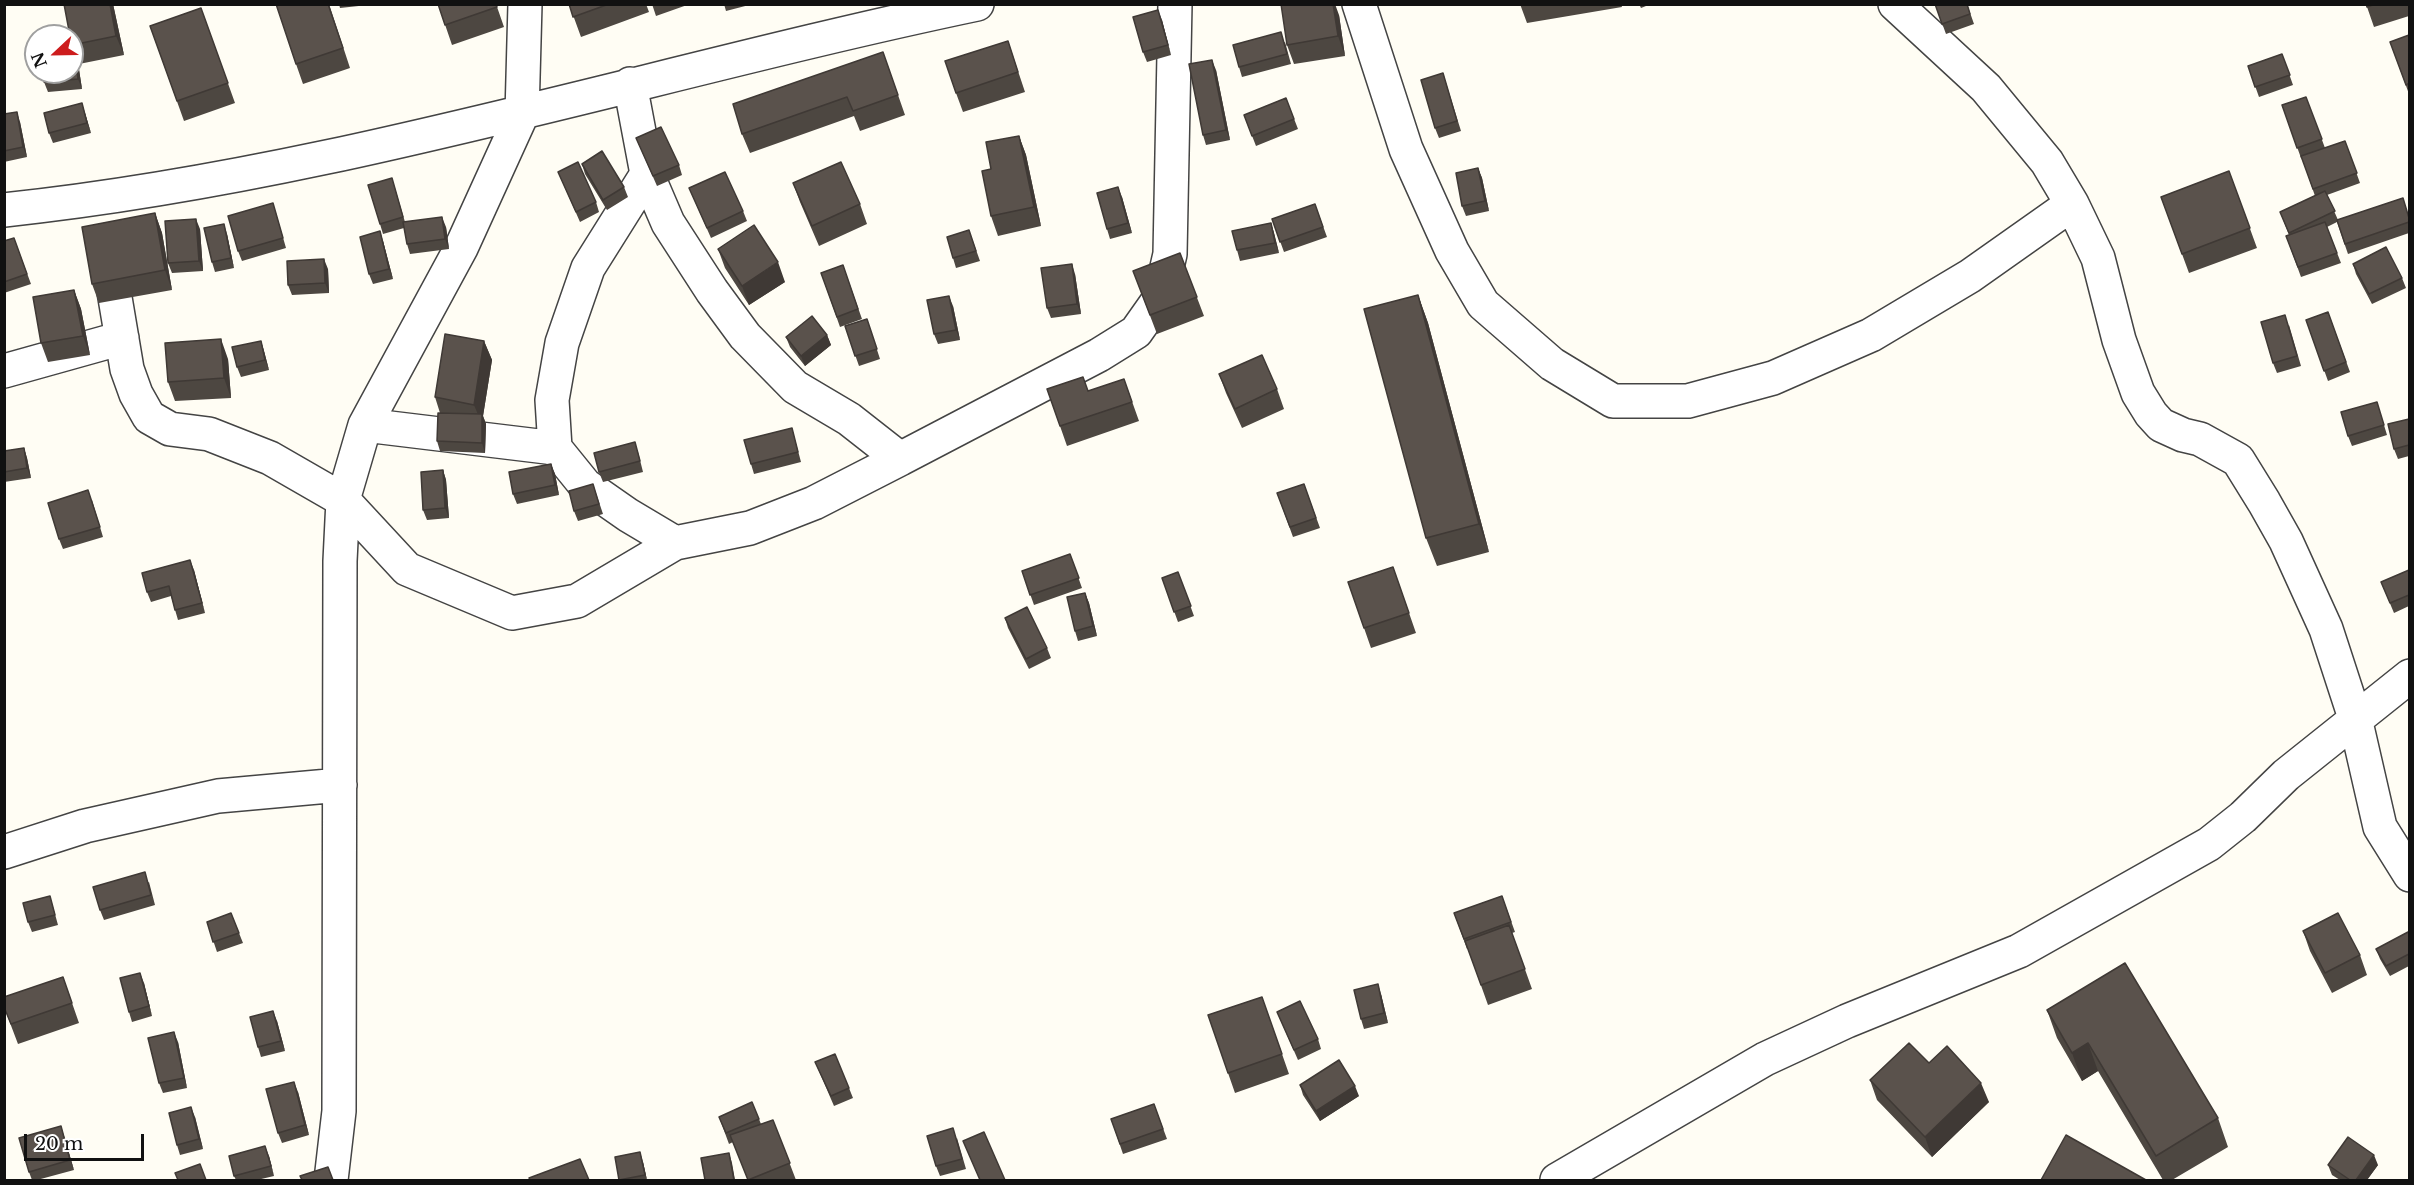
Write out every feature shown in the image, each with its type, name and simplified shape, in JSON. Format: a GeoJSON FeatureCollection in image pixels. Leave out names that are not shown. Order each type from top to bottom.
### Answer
{"type":"FeatureCollection","features":[{"type":"Feature","properties":{"kind":"street"},"geometry":{"type":"LineString","coordinates":[[331,1180],[339,1111],[340,561],[343,500],[365,425],[461,248],[522,114],[525,4]]}},
{"type":"Feature","properties":{"kind":"street"},"geometry":{"type":"LineString","coordinates":[[4,210],[97,200],[284,167],[522,114],[630,84],[977,4]]}},
{"type":"Feature","properties":{"kind":"street"},"geometry":{"type":"LineString","coordinates":[[97,200],[127,369],[136,394],[149,417],[170,429],[209,434],[270,458],[343,500],[407,569],[512,613],[577,601],[675,543],[750,528],[814,503],[1100,355],[1136,332],[1160,298],[1170,254],[1175,4]]}},
{"type":"Feature","properties":{"kind":"street"},"geometry":{"type":"LineString","coordinates":[[1359,4],[1406,149],[1452,251],[1483,304],[1552,364],[1613,401],[1688,401],[1773,378],[1881,329],[1970,276],[2072,204]]}},
{"type":"Feature","properties":{"kind":"street"},"geometry":{"type":"LineString","coordinates":[[1895,4],[1986,88],[2047,162],[2072,204],[2098,258],[2119,340],[2138,393],[2161,425],[2200,439],[2238,460],[2291,551],[2326,629],[2355,718],[2380,827],[2409,875]]}},
{"type":"Feature","properties":{"kind":"street"},"geometry":{"type":"LineString","coordinates":[[630,84],[647,174],[668,223],[712,291],[745,336],[795,387],[849,419],[900,459]]}},
{"type":"Feature","properties":{"kind":"street"},"geometry":{"type":"LineString","coordinates":[[647,174],[588,268],[562,343],[552,400],[555,448],[585,485],[627,515],[675,543]]}},
{"type":"Feature","properties":{"kind":"street"},"geometry":{"type":"LineString","coordinates":[[4,371],[122,338]]}},
{"type":"Feature","properties":{"kind":"street"},"geometry":{"type":"LineString","coordinates":[[365,425],[555,448]]}},
{"type":"Feature","properties":{"kind":"street"},"geometry":{"type":"LineString","coordinates":[[1557,1180],[1765,1059],[1847,1021],[2019,951],[2209,844],[2243,817],[2286,775],[2409,676]]}},
{"type":"Feature","properties":{"kind":"street"},"geometry":{"type":"LineString","coordinates":[[4,852],[85,826],[218,796],[340,785]]}},
{"type":"Feature","properties":{"kind":"building"},"geometry":{"type":"Polygon","coordinates":[[[64,4],[110,4],[116,36],[84,43],[84,24],[68,24],[64,4]]]}},
{"type":"Feature","properties":{"kind":"building"},"geometry":{"type":"Polygon","coordinates":[[[276,4],[328,4],[343,48],[296,64],[276,4]]]}},
{"type":"Feature","properties":{"kind":"building"},"geometry":{"type":"Polygon","coordinates":[[[438,4],[496,4],[497,7],[445,25],[438,4]]]}},
{"type":"Feature","properties":{"kind":"building"},"geometry":{"type":"Polygon","coordinates":[[[569,4],[609,4],[573,17],[569,4]]]}},
{"type":"Feature","properties":{"kind":"building"},"geometry":{"type":"Polygon","coordinates":[[[1281,4],[1333,4],[1338,36],[1287,45],[1281,4]]]}},
{"type":"Feature","properties":{"kind":"building"},"geometry":{"type":"Polygon","coordinates":[[[1935,4],[1967,4],[1970,14],[1942,24],[1935,4]]]}},
{"type":"Feature","properties":{"kind":"building"},"geometry":{"type":"Polygon","coordinates":[[[201,8],[228,83],[177,101],[150,26],[201,8]]]}},
{"type":"Feature","properties":{"kind":"building"},"geometry":{"type":"Polygon","coordinates":[[[1158,10],[1168,45],[1143,52],[1133,17],[1158,10]]]}},
{"type":"Feature","properties":{"kind":"building"},"geometry":{"type":"Polygon","coordinates":[[[1281,32],[1287,54],[1239,67],[1233,45],[1281,32]]]}},
{"type":"Feature","properties":{"kind":"building"},"geometry":{"type":"Polygon","coordinates":[[[2409,35],[2409,83],[2406,85],[2390,42],[2409,35]]]}},
{"type":"Feature","properties":{"kind":"building"},"geometry":{"type":"Polygon","coordinates":[[[1008,41],[1018,72],[956,93],[945,61],[1008,41]]]}},
{"type":"Feature","properties":{"kind":"building"},"geometry":{"type":"Polygon","coordinates":[[[883,52],[898,95],[853,111],[847,97],[742,134],[733,104],[883,52]]]}},
{"type":"Feature","properties":{"kind":"building"},"geometry":{"type":"Polygon","coordinates":[[[2282,54],[2290,75],[2255,87],[2248,66],[2282,54]]]}},
{"type":"Feature","properties":{"kind":"building"},"geometry":{"type":"Polygon","coordinates":[[[1212,60],[1226,130],[1203,135],[1189,64],[1212,60]]]}},
{"type":"Feature","properties":{"kind":"building"},"geometry":{"type":"Polygon","coordinates":[[[1443,73],[1457,121],[1435,128],[1421,80],[1443,73]]]}},
{"type":"Feature","properties":{"kind":"building"},"geometry":{"type":"Polygon","coordinates":[[[2306,97],[2322,139],[2297,148],[2282,105],[2306,97]]]}},
{"type":"Feature","properties":{"kind":"building"},"geometry":{"type":"Polygon","coordinates":[[[1286,98],[1294,119],[1252,136],[1244,115],[1286,98]]]}},
{"type":"Feature","properties":{"kind":"building"},"geometry":{"type":"Polygon","coordinates":[[[82,103],[87,123],[49,133],[44,113],[82,103]]]}},
{"type":"Feature","properties":{"kind":"building"},"geometry":{"type":"Polygon","coordinates":[[[17,112],[23,147],[4,151],[4,114],[17,112]]]}},
{"type":"Feature","properties":{"kind":"building"},"geometry":{"type":"Polygon","coordinates":[[[661,127],[679,165],[653,176],[636,138],[661,127]]]}},
{"type":"Feature","properties":{"kind":"building"},"geometry":{"type":"Polygon","coordinates":[[[1019,136],[1034,207],[991,216],[982,171],[991,169],[986,142],[1019,136]]]}},
{"type":"Feature","properties":{"kind":"building"},"geometry":{"type":"Polygon","coordinates":[[[2345,141],[2357,173],[2313,189],[2301,156],[2345,141]]]}},
{"type":"Feature","properties":{"kind":"building"},"geometry":{"type":"Polygon","coordinates":[[[602,151],[624,187],[603,200],[582,164],[602,151]]]}},
{"type":"Feature","properties":{"kind":"building"},"geometry":{"type":"Polygon","coordinates":[[[578,162],[596,202],[576,212],[558,172],[578,162]]]}},
{"type":"Feature","properties":{"kind":"building"},"geometry":{"type":"Polygon","coordinates":[[[841,162],[860,204],[812,226],[793,183],[841,162]]]}},
{"type":"Feature","properties":{"kind":"building"},"geometry":{"type":"Polygon","coordinates":[[[1478,168],[1485,201],[1462,206],[1456,173],[1478,168]]]}},
{"type":"Feature","properties":{"kind":"building"},"geometry":{"type":"Polygon","coordinates":[[[2229,171],[2250,228],[2182,254],[2161,197],[2229,171]]]}},
{"type":"Feature","properties":{"kind":"building"},"geometry":{"type":"Polygon","coordinates":[[[725,172],[743,211],[707,228],[689,188],[725,172]]]}},
{"type":"Feature","properties":{"kind":"building"},"geometry":{"type":"Polygon","coordinates":[[[392,178],[403,217],[380,224],[368,185],[392,178]]]}},
{"type":"Feature","properties":{"kind":"building"},"geometry":{"type":"Polygon","coordinates":[[[1118,187],[1128,223],[1107,229],[1097,193],[1118,187]]]}},
{"type":"Feature","properties":{"kind":"building"},"geometry":{"type":"Polygon","coordinates":[[[2325,191],[2335,211],[2289,233],[2280,212],[2325,191]]]}},
{"type":"Feature","properties":{"kind":"building"},"geometry":{"type":"Polygon","coordinates":[[[2403,198],[2409,222],[2345,244],[2337,220],[2403,198]]]}},
{"type":"Feature","properties":{"kind":"building"},"geometry":{"type":"Polygon","coordinates":[[[273,203],[283,238],[238,251],[228,216],[273,203]]]}},
{"type":"Feature","properties":{"kind":"building"},"geometry":{"type":"Polygon","coordinates":[[[1315,204],[1323,227],[1280,242],[1272,219],[1315,204]]]}},
{"type":"Feature","properties":{"kind":"building"},"geometry":{"type":"Polygon","coordinates":[[[155,213],[165,270],[92,284],[82,227],[155,213]]]}},
{"type":"Feature","properties":{"kind":"building"},"geometry":{"type":"Polygon","coordinates":[[[442,217],[445,239],[407,244],[403,222],[442,217]]]}},
{"type":"Feature","properties":{"kind":"building"},"geometry":{"type":"Polygon","coordinates":[[[196,219],[199,261],[168,263],[165,221],[196,219]]]}},
{"type":"Feature","properties":{"kind":"building"},"geometry":{"type":"Polygon","coordinates":[[[2325,222],[2337,253],[2298,267],[2286,236],[2325,222]]]}},
{"type":"Feature","properties":{"kind":"building"},"geometry":{"type":"Polygon","coordinates":[[[1271,223],[1275,243],[1237,250],[1232,231],[1271,223]]]}},
{"type":"Feature","properties":{"kind":"building"},"geometry":{"type":"Polygon","coordinates":[[[224,224],[231,258],[212,262],[204,228],[224,224]]]}},
{"type":"Feature","properties":{"kind":"building"},"geometry":{"type":"Polygon","coordinates":[[[754,225],[778,262],[742,286],[718,249],[754,225]]]}},
{"type":"Feature","properties":{"kind":"building"},"geometry":{"type":"Polygon","coordinates":[[[969,230],[976,251],[953,258],[947,237],[969,230]]]}},
{"type":"Feature","properties":{"kind":"building"},"geometry":{"type":"Polygon","coordinates":[[[380,231],[389,269],[369,274],[360,237],[380,231]]]}},
{"type":"Feature","properties":{"kind":"building"},"geometry":{"type":"Polygon","coordinates":[[[14,238],[27,274],[4,282],[4,241],[14,238]]]}},
{"type":"Feature","properties":{"kind":"building"},"geometry":{"type":"Polygon","coordinates":[[[2386,247],[2402,278],[2369,294],[2353,264],[2386,247]]]}},
{"type":"Feature","properties":{"kind":"building"},"geometry":{"type":"Polygon","coordinates":[[[1180,253],[1197,297],[1150,315],[1133,271],[1180,253]]]}},
{"type":"Feature","properties":{"kind":"building"},"geometry":{"type":"Polygon","coordinates":[[[324,259],[325,283],[288,285],[287,261],[324,259]]]}},
{"type":"Feature","properties":{"kind":"building"},"geometry":{"type":"Polygon","coordinates":[[[1072,264],[1077,304],[1047,308],[1041,268],[1072,264]]]}},
{"type":"Feature","properties":{"kind":"building"},"geometry":{"type":"Polygon","coordinates":[[[843,265],[858,309],[837,317],[821,273],[843,265]]]}},
{"type":"Feature","properties":{"kind":"building"},"geometry":{"type":"Polygon","coordinates":[[[74,290],[83,336],[41,343],[33,297],[74,290]]]}},
{"type":"Feature","properties":{"kind":"building"},"geometry":{"type":"Polygon","coordinates":[[[1418,295],[1479,524],[1426,538],[1364,309],[1418,295]]]}},
{"type":"Feature","properties":{"kind":"building"},"geometry":{"type":"Polygon","coordinates":[[[949,296],[956,330],[934,334],[927,300],[949,296]]]}},
{"type":"Feature","properties":{"kind":"building"},"geometry":{"type":"Polygon","coordinates":[[[2328,312],[2346,362],[2324,371],[2306,320],[2328,312]]]}},
{"type":"Feature","properties":{"kind":"building"},"geometry":{"type":"Polygon","coordinates":[[[2285,315],[2297,356],[2273,363],[2261,322],[2285,315]]]}},
{"type":"Feature","properties":{"kind":"building"},"geometry":{"type":"Polygon","coordinates":[[[812,316],[827,335],[801,356],[786,337],[812,316]]]}},
{"type":"Feature","properties":{"kind":"building"},"geometry":{"type":"Polygon","coordinates":[[[867,319],[877,349],[855,356],[845,326],[867,319]]]}},
{"type":"Feature","properties":{"kind":"building"},"geometry":{"type":"Polygon","coordinates":[[[445,334],[484,341],[474,405],[435,397],[445,334]]]}},
{"type":"Feature","properties":{"kind":"building"},"geometry":{"type":"Polygon","coordinates":[[[221,339],[224,378],[168,382],[165,343],[221,339]]]}},
{"type":"Feature","properties":{"kind":"building"},"geometry":{"type":"Polygon","coordinates":[[[261,341],[265,360],[237,367],[232,347],[261,341]]]}},
{"type":"Feature","properties":{"kind":"building"},"geometry":{"type":"Polygon","coordinates":[[[1262,355],[1277,389],[1235,409],[1219,374],[1262,355]]]}},
{"type":"Feature","properties":{"kind":"building"},"geometry":{"type":"Polygon","coordinates":[[[1083,377],[1088,391],[1124,379],[1132,402],[1060,426],[1047,389],[1083,377]]]}},
{"type":"Feature","properties":{"kind":"building"},"geometry":{"type":"Polygon","coordinates":[[[2377,402],[2384,425],[2348,436],[2341,412],[2377,402]]]}},
{"type":"Feature","properties":{"kind":"building"},"geometry":{"type":"Polygon","coordinates":[[[438,413],[482,414],[482,443],[437,441],[438,413]]]}},
{"type":"Feature","properties":{"kind":"building"},"geometry":{"type":"Polygon","coordinates":[[[2409,419],[2409,445],[2394,449],[2388,424],[2409,419]]]}},
{"type":"Feature","properties":{"kind":"building"},"geometry":{"type":"Polygon","coordinates":[[[792,428],[798,452],[751,464],[744,440],[792,428]]]}},
{"type":"Feature","properties":{"kind":"building"},"geometry":{"type":"Polygon","coordinates":[[[635,442],[640,461],[599,472],[594,453],[635,442]]]}},
{"type":"Feature","properties":{"kind":"building"},"geometry":{"type":"Polygon","coordinates":[[[24,448],[27,468],[4,472],[4,451],[24,448]]]}},
{"type":"Feature","properties":{"kind":"building"},"geometry":{"type":"Polygon","coordinates":[[[551,464],[555,485],[513,494],[509,472],[551,464]]]}},
{"type":"Feature","properties":{"kind":"building"},"geometry":{"type":"Polygon","coordinates":[[[443,470],[445,508],[423,510],[421,472],[443,470]]]}},
{"type":"Feature","properties":{"kind":"building"},"geometry":{"type":"Polygon","coordinates":[[[593,484],[599,504],[574,511],[569,491],[593,484]]]}},
{"type":"Feature","properties":{"kind":"building"},"geometry":{"type":"Polygon","coordinates":[[[1304,484],[1316,518],[1290,527],[1277,493],[1304,484]]]}},
{"type":"Feature","properties":{"kind":"building"},"geometry":{"type":"Polygon","coordinates":[[[88,490],[100,527],[59,539],[48,503],[88,490]]]}},
{"type":"Feature","properties":{"kind":"building"},"geometry":{"type":"Polygon","coordinates":[[[1070,554],[1079,578],[1030,595],[1022,571],[1070,554]]]}},
{"type":"Feature","properties":{"kind":"building"},"geometry":{"type":"Polygon","coordinates":[[[190,560],[202,603],[175,610],[169,586],[147,592],[142,573],[190,560]]]}},
{"type":"Feature","properties":{"kind":"building"},"geometry":{"type":"Polygon","coordinates":[[[1393,567],[1409,613],[1364,628],[1348,582],[1393,567]]]}},
{"type":"Feature","properties":{"kind":"building"},"geometry":{"type":"Polygon","coordinates":[[[2409,570],[2409,595],[2390,603],[2381,582],[2409,570]]]}},
{"type":"Feature","properties":{"kind":"building"},"geometry":{"type":"Polygon","coordinates":[[[1178,572],[1191,606],[1174,612],[1162,578],[1178,572]]]}},
{"type":"Feature","properties":{"kind":"building"},"geometry":{"type":"Polygon","coordinates":[[[1085,593],[1093,626],[1075,631],[1067,597],[1085,593]]]}},
{"type":"Feature","properties":{"kind":"building"},"geometry":{"type":"Polygon","coordinates":[[[1027,607],[1047,648],[1026,659],[1005,618],[1027,607]]]}},
{"type":"Feature","properties":{"kind":"building"},"geometry":{"type":"Polygon","coordinates":[[[145,872],[151,895],[100,910],[93,887],[145,872]]]}},
{"type":"Feature","properties":{"kind":"building"},"geometry":{"type":"Polygon","coordinates":[[[50,896],[55,915],[28,922],[23,903],[50,896]]]}},
{"type":"Feature","properties":{"kind":"building"},"geometry":{"type":"Polygon","coordinates":[[[1502,896],[1511,922],[1464,939],[1454,913],[1502,896]]]}},
{"type":"Feature","properties":{"kind":"building"},"geometry":{"type":"Polygon","coordinates":[[[231,913],[239,933],[213,942],[207,922],[231,913]]]}},
{"type":"Feature","properties":{"kind":"building"},"geometry":{"type":"Polygon","coordinates":[[[2338,913],[2360,955],[2325,973],[2303,931],[2338,913]]]}},
{"type":"Feature","properties":{"kind":"building"},"geometry":{"type":"Polygon","coordinates":[[[1509,925],[1525,969],[1481,985],[1465,941],[1509,925]]]}},
{"type":"Feature","properties":{"kind":"building"},"geometry":{"type":"Polygon","coordinates":[[[2408,932],[2409,954],[2386,966],[2376,949],[2408,932]]]}},
{"type":"Feature","properties":{"kind":"building"},"geometry":{"type":"Polygon","coordinates":[[[2125,963],[2218,1118],[2156,1156],[2088,1043],[2072,1053],[2047,1010],[2125,963]]]}},
{"type":"Feature","properties":{"kind":"building"},"geometry":{"type":"Polygon","coordinates":[[[140,973],[149,1006],[129,1012],[120,978],[140,973]]]}},
{"type":"Feature","properties":{"kind":"building"},"geometry":{"type":"Polygon","coordinates":[[[63,977],[72,1003],[11,1024],[4,1007],[4,997],[63,977]]]}},
{"type":"Feature","properties":{"kind":"building"},"geometry":{"type":"Polygon","coordinates":[[[1378,984],[1384,1013],[1361,1019],[1354,990],[1378,984]]]}},
{"type":"Feature","properties":{"kind":"building"},"geometry":{"type":"Polygon","coordinates":[[[1262,997],[1282,1054],[1228,1073],[1208,1015],[1262,997]]]}},
{"type":"Feature","properties":{"kind":"building"},"geometry":{"type":"Polygon","coordinates":[[[1300,1001],[1318,1039],[1294,1050],[1277,1012],[1300,1001]]]}},
{"type":"Feature","properties":{"kind":"building"},"geometry":{"type":"Polygon","coordinates":[[[273,1011],[281,1041],[258,1047],[250,1017],[273,1011]]]}},
{"type":"Feature","properties":{"kind":"building"},"geometry":{"type":"Polygon","coordinates":[[[174,1032],[184,1078],[159,1083],[148,1038],[174,1032]]]}},
{"type":"Feature","properties":{"kind":"building"},"geometry":{"type":"Polygon","coordinates":[[[1909,1043],[1929,1063],[1947,1046],[1981,1083],[1925,1137],[1870,1080],[1909,1043]]]}},
{"type":"Feature","properties":{"kind":"building"},"geometry":{"type":"Polygon","coordinates":[[[835,1054],[849,1088],[831,1096],[815,1062],[835,1054]]]}},
{"type":"Feature","properties":{"kind":"building"},"geometry":{"type":"Polygon","coordinates":[[[1339,1060],[1355,1086],[1316,1111],[1300,1085],[1339,1060]]]}},
{"type":"Feature","properties":{"kind":"building"},"geometry":{"type":"Polygon","coordinates":[[[294,1082],[305,1125],[278,1133],[266,1089],[294,1082]]]}},
{"type":"Feature","properties":{"kind":"building"},"geometry":{"type":"Polygon","coordinates":[[[752,1102],[759,1119],[726,1133],[719,1117],[752,1102]]]}},
{"type":"Feature","properties":{"kind":"building"},"geometry":{"type":"Polygon","coordinates":[[[1154,1104],[1163,1129],[1120,1144],[1111,1119],[1154,1104]]]}},
{"type":"Feature","properties":{"kind":"building"},"geometry":{"type":"Polygon","coordinates":[[[191,1107],[199,1139],[177,1145],[169,1113],[191,1107]]]}},
{"type":"Feature","properties":{"kind":"building"},"geometry":{"type":"Polygon","coordinates":[[[773,1120],[790,1163],[748,1180],[730,1135],[773,1120]]]}},
{"type":"Feature","properties":{"kind":"building"},"geometry":{"type":"Polygon","coordinates":[[[61,1126],[70,1160],[29,1172],[19,1138],[61,1126]]]}},
{"type":"Feature","properties":{"kind":"building"},"geometry":{"type":"Polygon","coordinates":[[[953,1128],[962,1159],[936,1166],[927,1136],[953,1128]]]}},
{"type":"Feature","properties":{"kind":"building"},"geometry":{"type":"Polygon","coordinates":[[[984,1132],[1005,1180],[980,1180],[963,1141],[984,1132]]]}},
{"type":"Feature","properties":{"kind":"building"},"geometry":{"type":"Polygon","coordinates":[[[2066,1135],[2146,1180],[2041,1180],[2066,1135]]]}},
{"type":"Feature","properties":{"kind":"building"},"geometry":{"type":"Polygon","coordinates":[[[2348,1137],[2374,1155],[2356,1180],[2350,1180],[2328,1165],[2348,1137]]]}},
{"type":"Feature","properties":{"kind":"building"},"geometry":{"type":"Polygon","coordinates":[[[265,1146],[271,1166],[234,1176],[229,1156],[265,1146]]]}},
{"type":"Feature","properties":{"kind":"building"},"geometry":{"type":"Polygon","coordinates":[[[640,1152],[645,1175],[619,1180],[615,1157],[640,1152]]]}},
{"type":"Feature","properties":{"kind":"building"},"geometry":{"type":"Polygon","coordinates":[[[729,1153],[734,1180],[705,1180],[701,1158],[729,1153]]]}},
{"type":"Feature","properties":{"kind":"building"},"geometry":{"type":"Polygon","coordinates":[[[580,1159],[589,1180],[530,1180],[529,1178],[580,1159]]]}},
{"type":"Feature","properties":{"kind":"building"},"geometry":{"type":"Polygon","coordinates":[[[200,1164],[206,1180],[178,1180],[175,1173],[200,1164]]]}},
{"type":"Feature","properties":{"kind":"building"},"geometry":{"type":"Polygon","coordinates":[[[328,1167],[333,1180],[302,1180],[300,1176],[328,1167]]]}}]}
